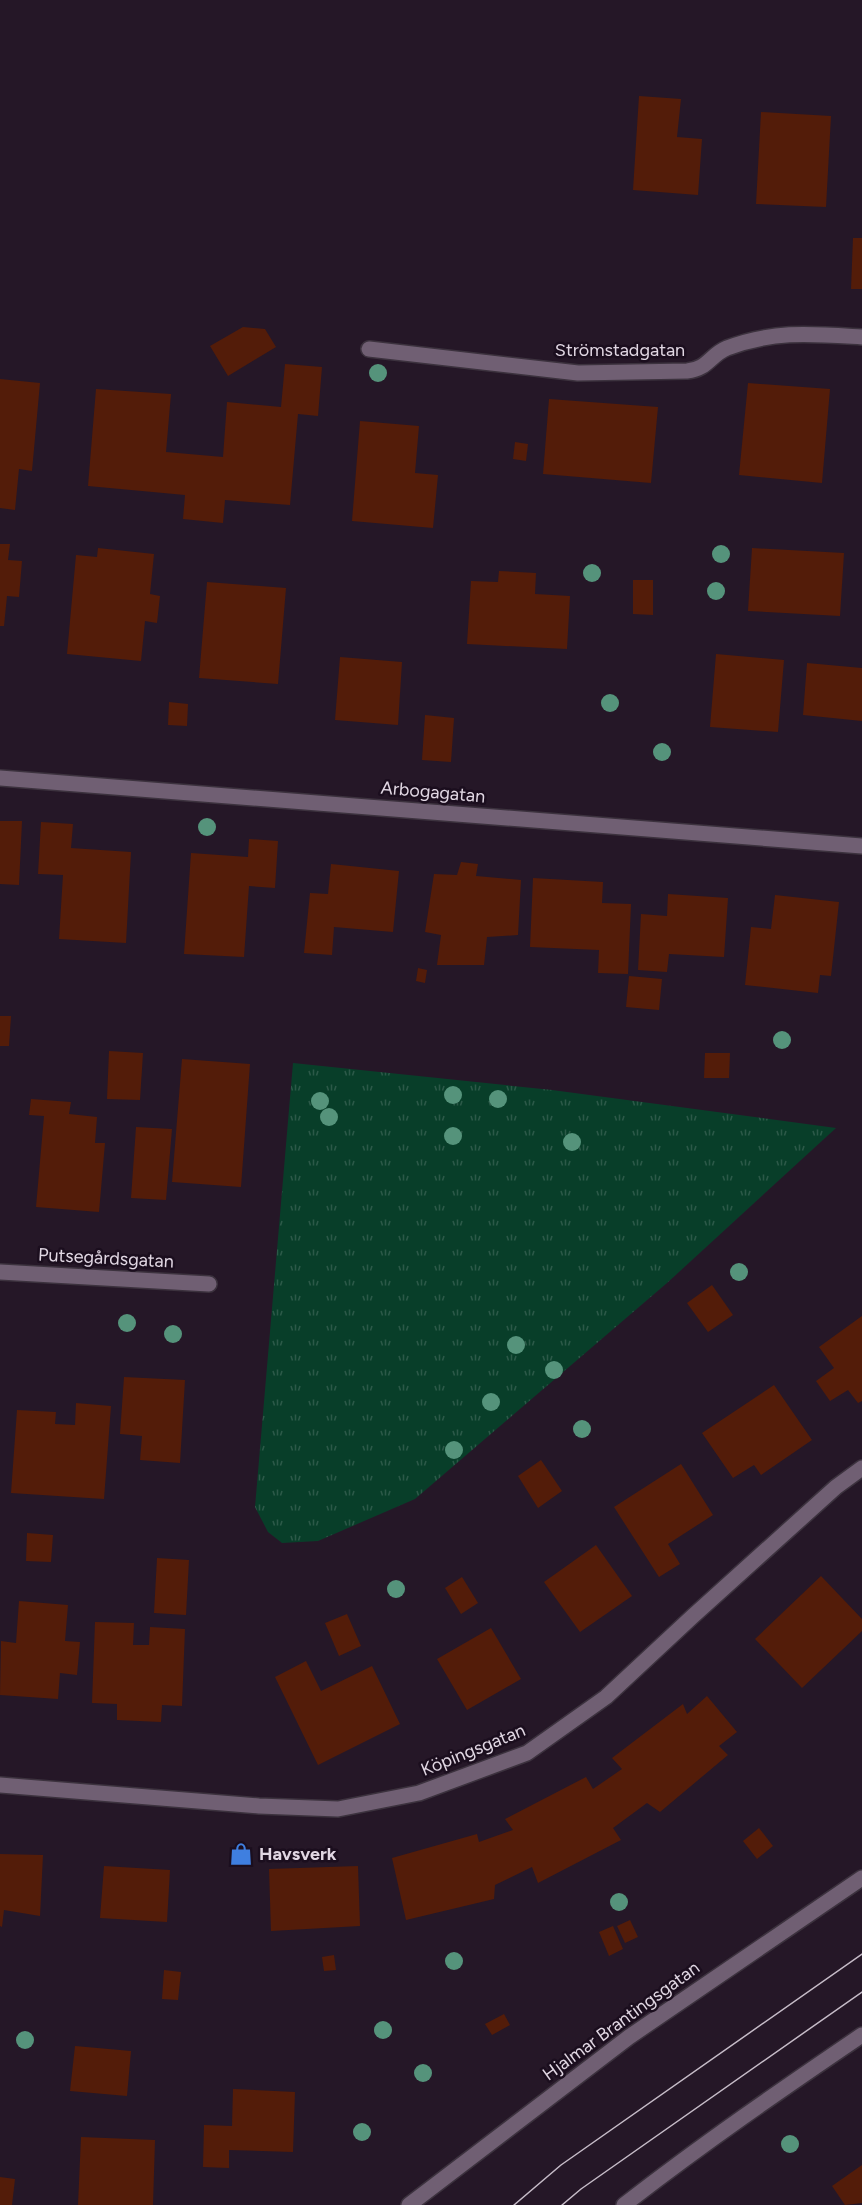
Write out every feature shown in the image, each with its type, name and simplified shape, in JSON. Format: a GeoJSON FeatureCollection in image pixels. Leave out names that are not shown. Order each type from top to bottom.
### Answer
{"type":"FeatureCollection","features":[{"type":"Feature","properties":{"kind":"street","name":"Strömstadgatan"},"geometry":{"type":"LineString","coordinates":[[369,349],[578,373],[666,371],[699,370],[723,349],[753,339],[793,333],[862,337]]}},
{"type":"Feature","properties":{"kind":"street","name":"Arbogagatan"},"geometry":{"type":"LineString","coordinates":[[0,778],[862,846]]}},
{"type":"Feature","properties":{"kind":"street","name":"Putsegårdsgatan"},"geometry":{"type":"LineString","coordinates":[[0,1272],[209,1284]]}},
{"type":"Feature","properties":{"kind":"street","name":"Köpingsgatan"},"geometry":{"type":"LineString","coordinates":[[0,1785],[259,1806],[338,1809],[419,1793],[527,1753],[606,1697],[836,1487],[862,1468]]}},
{"type":"Feature","properties":{"kind":"street","name":"Hjalmar Brantingsgatan"},"geometry":{"type":"LineString","coordinates":[[409,2205],[629,2037],[862,1878]]}},
{"type":"Feature","properties":{"kind":"street"},"geometry":{"type":"LineString","coordinates":[[624,2205],[681,2160],[862,2035]]}},
{"type":"Feature","properties":{"kind":"green space"},"geometry":{"type":"Polygon","coordinates":[[[293,1063],[552,1090],[836,1128],[667,1283],[415,1499],[318,1541],[282,1543],[268,1532],[255,1507],[293,1063]]]}},
{"type":"Feature","properties":{"kind":"building"},"geometry":{"type":"Polygon","coordinates":[[[639,96],[681,99],[677,137],[702,139],[698,195],[633,190],[639,96]]]}},
{"type":"Feature","properties":{"kind":"building"},"geometry":{"type":"Polygon","coordinates":[[[761,112],[831,116],[826,207],[756,204],[761,112]]]}},
{"type":"Feature","properties":{"kind":"building"},"geometry":{"type":"Polygon","coordinates":[[[853,238],[862,238],[862,289],[851,289],[853,238]]]}},
{"type":"Feature","properties":{"kind":"building"},"geometry":{"type":"Polygon","coordinates":[[[243,327],[265,329],[276,347],[228,376],[210,346],[243,327]]]}},
{"type":"Feature","properties":{"kind":"building"},"geometry":{"type":"Polygon","coordinates":[[[285,364],[322,367],[318,416],[298,414],[290,505],[225,500],[223,523],[183,519],[185,495],[88,486],[96,389],[171,394],[166,452],[223,457],[227,402],[281,407],[285,364]]]}},
{"type":"Feature","properties":{"kind":"building"},"geometry":{"type":"Polygon","coordinates":[[[0,379],[40,383],[32,471],[19,469],[15,510],[0,508],[0,379]]]}},
{"type":"Feature","properties":{"kind":"building"},"geometry":{"type":"Polygon","coordinates":[[[748,383],[830,389],[822,483],[739,475],[748,383]]]}},
{"type":"Feature","properties":{"kind":"building"},"geometry":{"type":"Polygon","coordinates":[[[549,399],[658,407],[651,483],[543,474],[549,399]]]}},
{"type":"Feature","properties":{"kind":"building"},"geometry":{"type":"Polygon","coordinates":[[[360,421],[419,426],[415,473],[438,475],[433,528],[352,521],[360,421]]]}},
{"type":"Feature","properties":{"kind":"building"},"geometry":{"type":"Polygon","coordinates":[[[515,442],[528,444],[526,461],[513,459],[515,442]]]}},
{"type":"Feature","properties":{"kind":"building"},"geometry":{"type":"Polygon","coordinates":[[[0,544],[10,544],[8,560],[22,561],[19,597],[7,596],[4,626],[0,626],[0,544]]]}},
{"type":"Feature","properties":{"kind":"building"},"geometry":{"type":"Polygon","coordinates":[[[98,548],[154,554],[150,594],[160,596],[157,623],[145,621],[141,661],[67,654],[76,555],[97,557],[98,548]]]}},
{"type":"Feature","properties":{"kind":"building"},"geometry":{"type":"Polygon","coordinates":[[[752,548],[844,553],[840,616],[748,611],[752,548]]]}},
{"type":"Feature","properties":{"kind":"building"},"geometry":{"type":"Polygon","coordinates":[[[499,571],[536,573],[535,594],[570,596],[567,649],[467,644],[471,581],[498,582],[499,571]]]}},
{"type":"Feature","properties":{"kind":"building"},"geometry":{"type":"Polygon","coordinates":[[[633,580],[653,580],[653,615],[633,614],[633,580]]]}},
{"type":"Feature","properties":{"kind":"building"},"geometry":{"type":"Polygon","coordinates":[[[207,582],[286,588],[278,684],[199,678],[207,582]]]}},
{"type":"Feature","properties":{"kind":"building"},"geometry":{"type":"Polygon","coordinates":[[[716,654],[784,660],[778,732],[710,727],[716,654]]]}},
{"type":"Feature","properties":{"kind":"building"},"geometry":{"type":"Polygon","coordinates":[[[340,657],[402,662],[398,725],[335,720],[340,657]]]}},
{"type":"Feature","properties":{"kind":"building"},"geometry":{"type":"Polygon","coordinates":[[[807,663],[862,668],[862,721],[803,715],[807,663]]]}},
{"type":"Feature","properties":{"kind":"building"},"geometry":{"type":"Polygon","coordinates":[[[169,702],[188,704],[187,726],[168,725],[169,702]]]}},
{"type":"Feature","properties":{"kind":"building"},"geometry":{"type":"Polygon","coordinates":[[[425,715],[454,718],[451,762],[422,760],[425,715]]]}},
{"type":"Feature","properties":{"kind":"building"},"geometry":{"type":"Polygon","coordinates":[[[0,821],[22,821],[19,885],[0,884],[0,821]]]}},
{"type":"Feature","properties":{"kind":"building"},"geometry":{"type":"Polygon","coordinates":[[[41,822],[73,824],[71,848],[131,852],[126,943],[59,939],[63,875],[38,874],[41,822]]]}},
{"type":"Feature","properties":{"kind":"building"},"geometry":{"type":"Polygon","coordinates":[[[249,839],[278,841],[275,888],[249,886],[244,957],[184,954],[191,853],[248,857],[249,839]]]}},
{"type":"Feature","properties":{"kind":"building"},"geometry":{"type":"Polygon","coordinates":[[[461,862],[478,864],[476,876],[521,880],[518,935],[487,937],[484,965],[437,965],[441,935],[425,932],[434,874],[457,875],[461,862]]]}},
{"type":"Feature","properties":{"kind":"building"},"geometry":{"type":"Polygon","coordinates":[[[331,864],[399,871],[393,932],[334,927],[332,955],[304,953],[310,893],[328,894],[331,864]]]}},
{"type":"Feature","properties":{"kind":"building"},"geometry":{"type":"Polygon","coordinates":[[[533,878],[603,882],[602,903],[631,904],[628,974],[598,973],[599,950],[530,947],[533,878]]]}},
{"type":"Feature","properties":{"kind":"building"},"geometry":{"type":"Polygon","coordinates":[[[668,894],[728,898],[724,957],[669,954],[667,972],[638,970],[641,914],[667,916],[668,894]]]}},
{"type":"Feature","properties":{"kind":"building"},"geometry":{"type":"Polygon","coordinates":[[[775,895],[839,902],[831,976],[820,975],[818,993],[745,985],[751,927],[771,929],[775,895]]]}},
{"type":"Feature","properties":{"kind":"building"},"geometry":{"type":"Polygon","coordinates":[[[418,968],[427,970],[425,983],[416,981],[418,968]]]}},
{"type":"Feature","properties":{"kind":"building"},"geometry":{"type":"Polygon","coordinates":[[[629,976],[662,979],[659,1010],[626,1007],[629,976]]]}},
{"type":"Feature","properties":{"kind":"building"},"geometry":{"type":"Polygon","coordinates":[[[0,1016],[11,1016],[9,1046],[0,1046],[0,1016]]]}},
{"type":"Feature","properties":{"kind":"building"},"geometry":{"type":"Polygon","coordinates":[[[109,1051],[143,1053],[140,1100],[107,1099],[109,1051]]]}},
{"type":"Feature","properties":{"kind":"building"},"geometry":{"type":"Polygon","coordinates":[[[705,1053],[730,1053],[729,1078],[704,1078],[705,1053]]]}},
{"type":"Feature","properties":{"kind":"building"},"geometry":{"type":"Polygon","coordinates":[[[182,1059],[250,1064],[241,1187],[172,1182],[182,1059]]]}},
{"type":"Feature","properties":{"kind":"building"},"geometry":{"type":"Polygon","coordinates":[[[31,1099],[71,1102],[69,1114],[97,1117],[95,1143],[105,1143],[99,1212],[36,1207],[44,1116],[29,1115],[31,1099]]]}},
{"type":"Feature","properties":{"kind":"building"},"geometry":{"type":"Polygon","coordinates":[[[136,1127],[172,1129],[166,1200],[131,1198],[136,1127]]]}},
{"type":"Feature","properties":{"kind":"building"},"geometry":{"type":"Polygon","coordinates":[[[712,1285],[733,1315],[708,1332],[687,1303],[712,1285]]]}},
{"type":"Feature","properties":{"kind":"building"},"geometry":{"type":"Polygon","coordinates":[[[862,1316],[862,1401],[858,1403],[848,1390],[830,1401],[816,1381],[834,1368],[819,1347],[862,1316]]]}},
{"type":"Feature","properties":{"kind":"building"},"geometry":{"type":"Polygon","coordinates":[[[124,1377],[185,1380],[180,1463],[140,1460],[142,1436],[120,1434],[124,1377]]]}},
{"type":"Feature","properties":{"kind":"building"},"geometry":{"type":"Polygon","coordinates":[[[774,1385],[812,1440],[761,1475],[754,1465],[733,1478],[702,1433],[774,1385]]]}},
{"type":"Feature","properties":{"kind":"building"},"geometry":{"type":"Polygon","coordinates":[[[76,1403],[111,1406],[104,1499],[11,1493],[17,1410],[56,1412],[55,1424],[75,1425],[76,1403]]]}},
{"type":"Feature","properties":{"kind":"building"},"geometry":{"type":"Polygon","coordinates":[[[541,1460],[562,1491],[538,1508],[518,1476],[541,1460]]]}},
{"type":"Feature","properties":{"kind":"building"},"geometry":{"type":"Polygon","coordinates":[[[681,1464],[713,1515],[668,1544],[680,1564],[659,1577],[614,1507],[681,1464]]]}},
{"type":"Feature","properties":{"kind":"building"},"geometry":{"type":"Polygon","coordinates":[[[27,1533],[53,1535],[51,1562],[26,1561],[27,1533]]]}},
{"type":"Feature","properties":{"kind":"building"},"geometry":{"type":"Polygon","coordinates":[[[596,1545],[632,1596],[580,1632],[544,1582],[596,1545]]]}},
{"type":"Feature","properties":{"kind":"building"},"geometry":{"type":"Polygon","coordinates":[[[157,1558],[189,1560],[186,1615],[154,1613],[157,1558]]]}},
{"type":"Feature","properties":{"kind":"building"},"geometry":{"type":"Polygon","coordinates":[[[821,1576],[862,1619],[862,1631],[802,1688],[755,1639],[821,1576]]]}},
{"type":"Feature","properties":{"kind":"building"},"geometry":{"type":"Polygon","coordinates":[[[462,1577],[478,1603],[461,1614],[445,1588],[462,1577]]]}},
{"type":"Feature","properties":{"kind":"building"},"geometry":{"type":"Polygon","coordinates":[[[19,1601],[68,1605],[65,1641],[80,1642],[77,1675],[60,1673],[58,1699],[0,1695],[1,1641],[16,1643],[19,1601]]]}},
{"type":"Feature","properties":{"kind":"building"},"geometry":{"type":"Polygon","coordinates":[[[347,1614],[361,1646],[339,1656],[325,1623],[347,1614]]]}},
{"type":"Feature","properties":{"kind":"building"},"geometry":{"type":"Polygon","coordinates":[[[95,1622],[134,1623],[133,1645],[149,1645],[150,1627],[185,1629],[182,1706],[162,1705],[161,1722],[117,1720],[117,1704],[92,1703],[95,1622]]]}},
{"type":"Feature","properties":{"kind":"building"},"geometry":{"type":"Polygon","coordinates":[[[491,1628],[521,1679],[467,1710],[437,1659],[491,1628]]]}},
{"type":"Feature","properties":{"kind":"building"},"geometry":{"type":"Polygon","coordinates":[[[306,1661],[321,1691],[372,1666],[400,1724],[318,1765],[275,1677],[306,1661]]]}},
{"type":"Feature","properties":{"kind":"building"},"geometry":{"type":"Polygon","coordinates":[[[707,1696],[737,1732],[719,1746],[728,1755],[660,1812],[647,1803],[613,1828],[621,1840],[538,1883],[532,1867],[495,1885],[494,1899],[406,1920],[392,1858],[477,1834],[479,1842],[513,1830],[505,1819],[586,1777],[593,1789],[622,1769],[612,1758],[683,1704],[687,1714],[707,1696]]]}},
{"type":"Feature","properties":{"kind":"building"},"geometry":{"type":"Polygon","coordinates":[[[759,1828],[773,1846],[757,1859],[743,1841],[759,1828]]]}},
{"type":"Feature","properties":{"kind":"building","name":"Havsverk"},"geometry":{"type":"Polygon","coordinates":[[[236,1847],[247,1847],[250,1853],[246,1861],[237,1861],[232,1854],[236,1847]]]}},
{"type":"Feature","properties":{"kind":"building"},"geometry":{"type":"Polygon","coordinates":[[[0,1854],[43,1855],[40,1916],[4,1910],[2,1927],[0,1926],[0,1854]]]}},
{"type":"Feature","properties":{"kind":"building"},"geometry":{"type":"Polygon","coordinates":[[[104,1866],[170,1870],[167,1922],[100,1918],[104,1866]]]}},
{"type":"Feature","properties":{"kind":"building"},"geometry":{"type":"Polygon","coordinates":[[[358,1866],[360,1926],[271,1931],[269,1869],[358,1866]]]}},
{"type":"Feature","properties":{"kind":"building"},"geometry":{"type":"Polygon","coordinates":[[[630,1920],[638,1937],[625,1943],[617,1926],[630,1920]]]}},
{"type":"Feature","properties":{"kind":"building"},"geometry":{"type":"Polygon","coordinates":[[[613,1926],[623,1949],[609,1956],[599,1932],[613,1926]]]}},
{"type":"Feature","properties":{"kind":"building"},"geometry":{"type":"Polygon","coordinates":[[[334,1955],[336,1970],[324,1971],[322,1957],[334,1955]]]}},
{"type":"Feature","properties":{"kind":"building"},"geometry":{"type":"Polygon","coordinates":[[[164,1970],[181,1972],[178,2000],[162,1999],[164,1970]]]}},
{"type":"Feature","properties":{"kind":"building"},"geometry":{"type":"Polygon","coordinates":[[[504,2014],[510,2025],[492,2035],[485,2024],[504,2014]]]}},
{"type":"Feature","properties":{"kind":"building"},"geometry":{"type":"Polygon","coordinates":[[[75,2046],[131,2051],[127,2096],[70,2091],[75,2046]]]}},
{"type":"Feature","properties":{"kind":"building"},"geometry":{"type":"Polygon","coordinates":[[[233,2089],[295,2092],[293,2152],[229,2150],[229,2168],[203,2167],[204,2125],[232,2126],[233,2089]]]}},
{"type":"Feature","properties":{"kind":"building"},"geometry":{"type":"Polygon","coordinates":[[[81,2137],[155,2140],[153,2205],[78,2205],[81,2137]]]}},
{"type":"Feature","properties":{"kind":"building"},"geometry":{"type":"Polygon","coordinates":[[[862,2165],[862,2203],[845,2205],[832,2186],[862,2165]]]}},
{"type":"Feature","properties":{"kind":"building"},"geometry":{"type":"Polygon","coordinates":[[[0,2177],[15,2179],[12,2205],[0,2205],[0,2177]]]}},
{"type":"Feature","properties":{"kind":"tram line"},"geometry":{"type":"LineString","coordinates":[[514,2205],[561,2165],[862,1954]]}},
{"type":"Feature","properties":{"kind":"tram line"},"geometry":{"type":"LineString","coordinates":[[562,2205],[581,2189],[862,1992]]}},
{"type":"Feature","properties":{"kind":"place","name":"Havsverk"},"geometry":{"type":"Point","coordinates":[241,1854]}}]}
